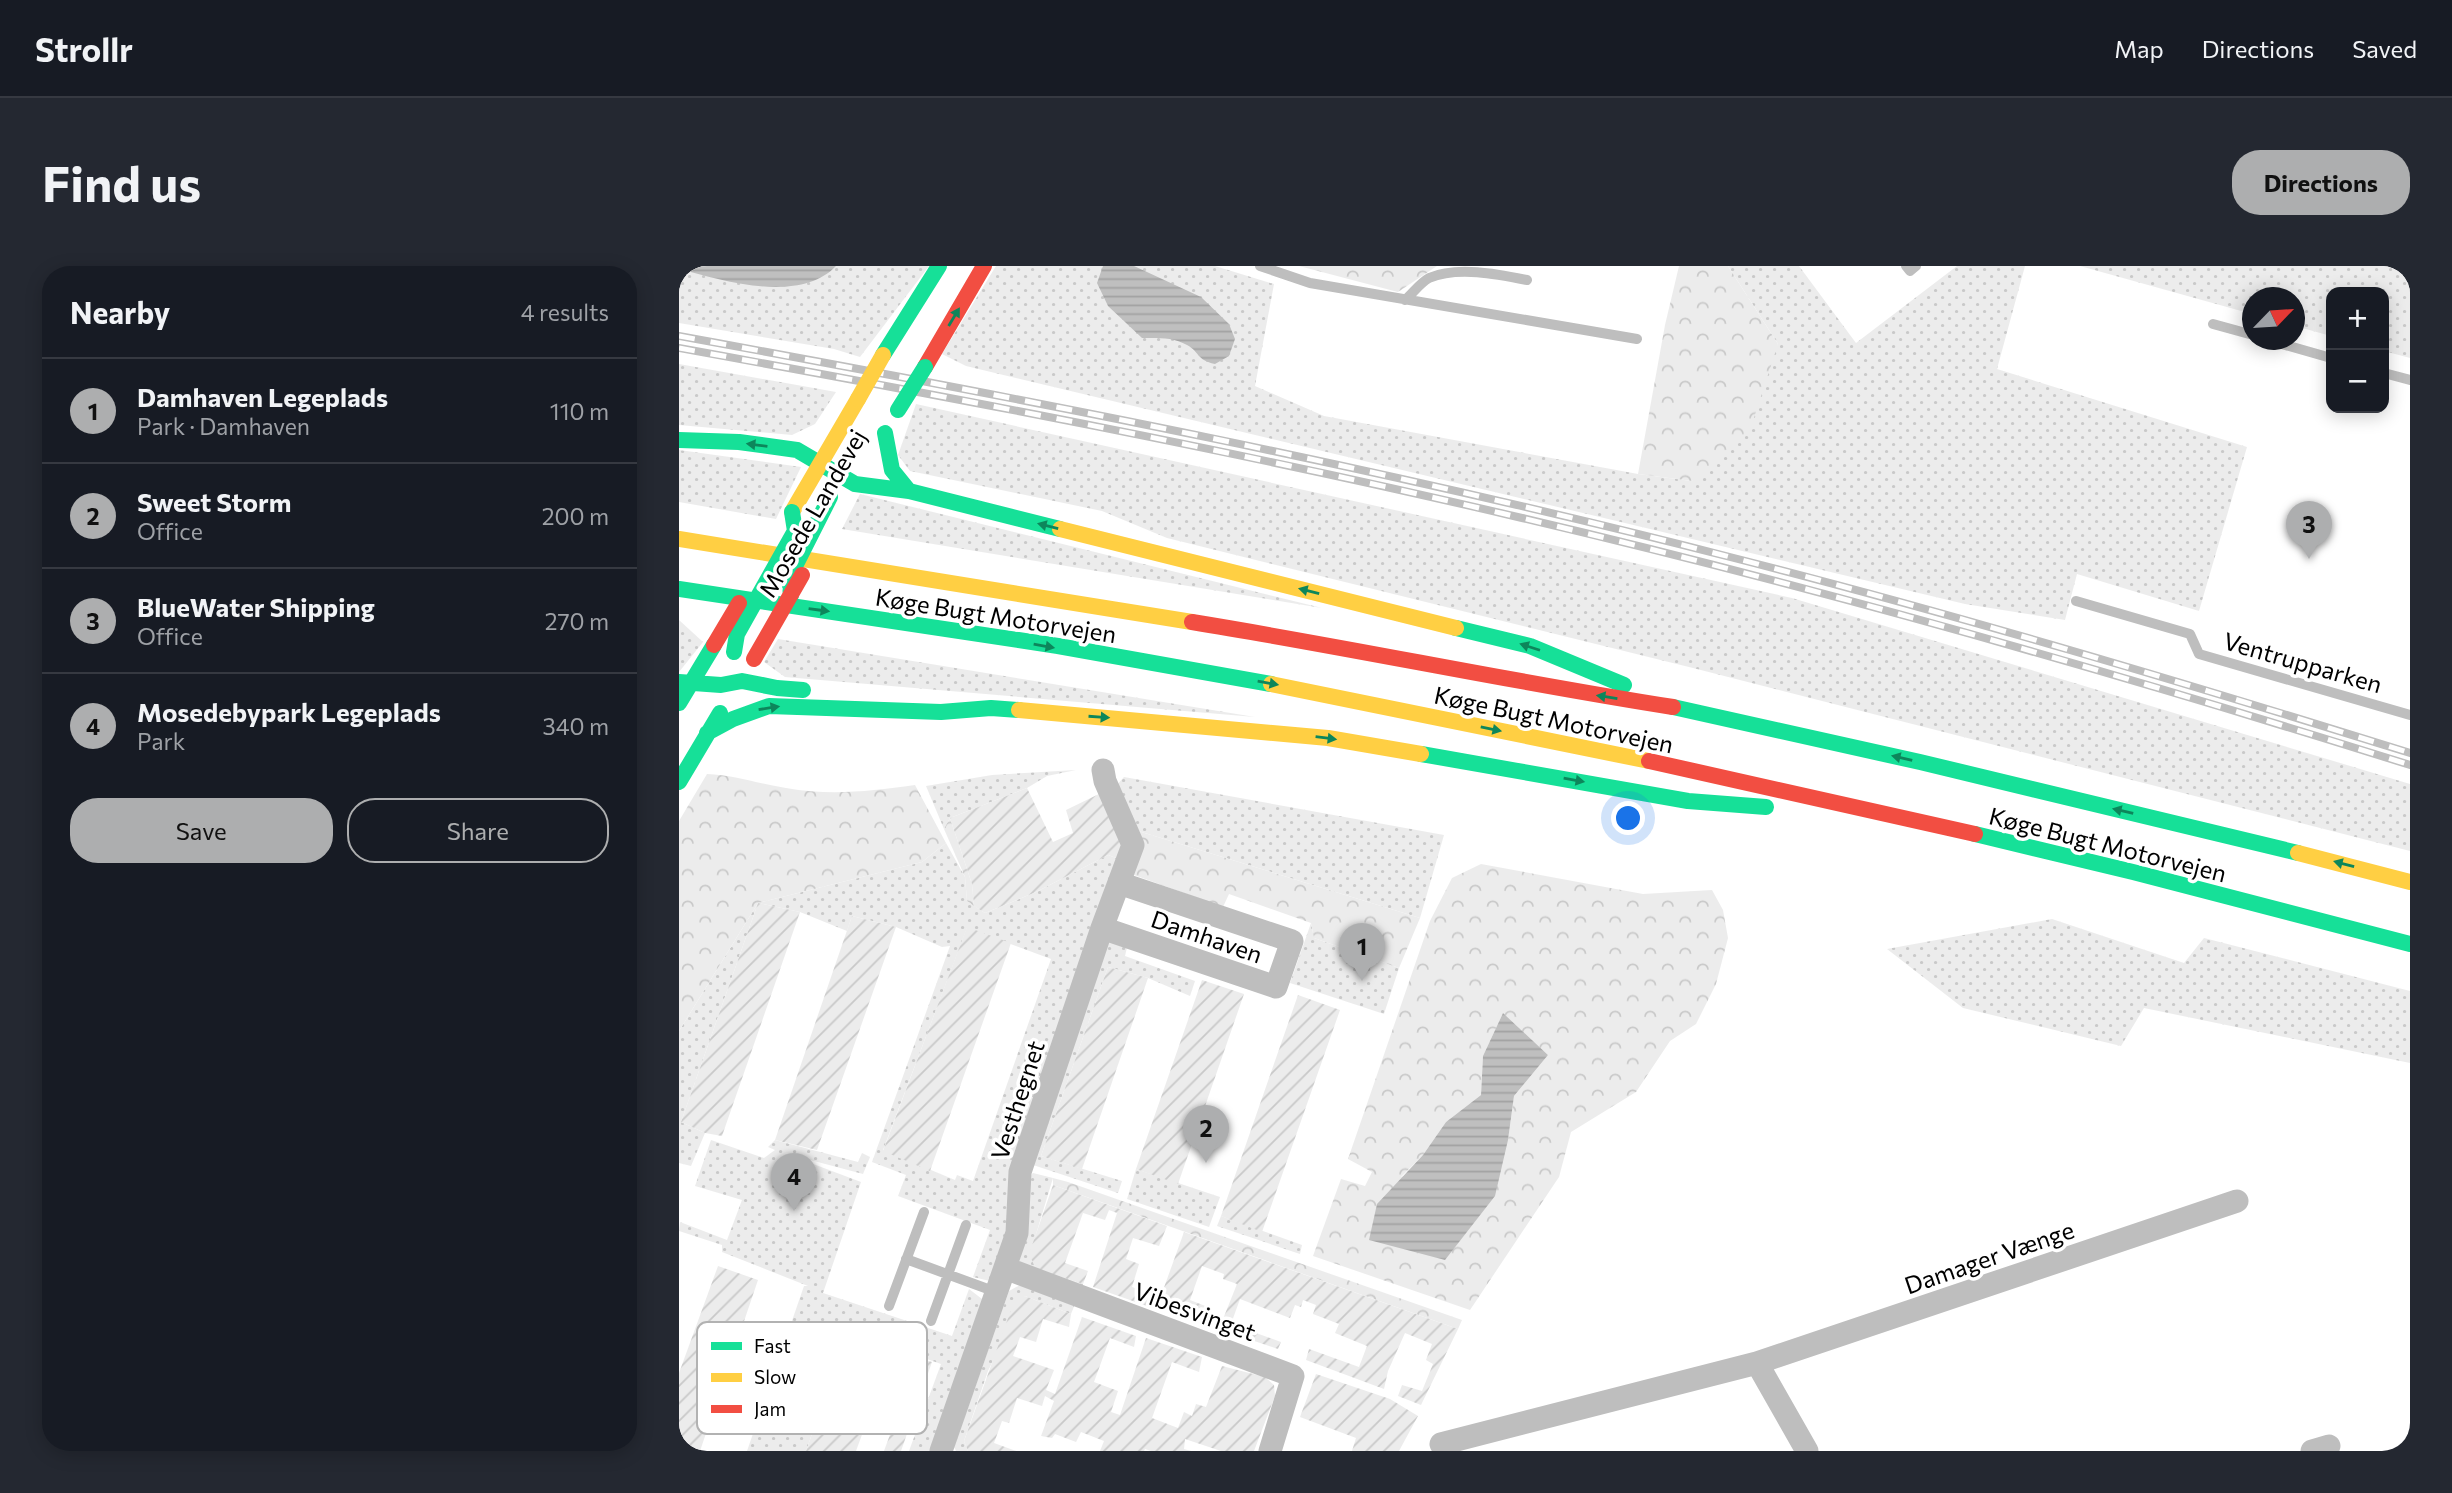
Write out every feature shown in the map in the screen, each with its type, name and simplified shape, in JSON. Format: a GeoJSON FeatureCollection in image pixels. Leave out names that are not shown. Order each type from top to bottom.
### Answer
{"type":"FeatureCollection","features":[{"type":"Feature","properties":{"kind":"main road","name":"Mosede Landevej"},"geometry":{"type":"LineString","coordinates":[[679,703],[685,683],[714,645],[883,355],[939,266]]}},
{"type":"Feature","properties":{"kind":"main road","name":"Mosede Landevej"},"geometry":{"type":"LineString","coordinates":[[873,453],[984,266]]}},
{"type":"Feature","properties":{"kind":"main road"},"geometry":{"type":"LineString","coordinates":[[885,433],[892,470],[909,491]]}},
{"type":"Feature","properties":{"kind":"main road"},"geometry":{"type":"LineString","coordinates":[[679,440],[739,442],[797,450],[821,463],[848,490]]}},
{"type":"Feature","properties":{"kind":"main road"},"geometry":{"type":"LineString","coordinates":[[821,463],[830,481],[848,490],[909,491],[1530,646],[1684,709]]}},
{"type":"Feature","properties":{"kind":"main road","name":"Mosede Landevej"},"geometry":{"type":"LineString","coordinates":[[679,782],[706,733],[742,681],[791,595],[789,578],[848,490]]}},
{"type":"Feature","properties":{"kind":"main road"},"geometry":{"type":"LineString","coordinates":[[742,681],[734,652],[737,634],[795,531],[793,512]]}},
{"type":"Feature","properties":{"kind":"main road","name":"Køge Bugt Motorvejen"},"geometry":{"type":"LineString","coordinates":[[679,539],[1281,636],[1543,687],[1684,709],[1934,765],[2325,859],[2410,883]]}},
{"type":"Feature","properties":{"kind":"main road","name":"Køge Bugt Motorvejen"},"geometry":{"type":"LineString","coordinates":[[679,589],[916,624],[1290,687],[1669,765],[1903,817],[2307,916],[2410,944]]}},
{"type":"Feature","properties":{"kind":"main road"},"geometry":{"type":"LineString","coordinates":[[685,683],[721,685],[742,681],[777,688],[818,691]]}},
{"type":"Feature","properties":{"kind":"main road"},"geometry":{"type":"LineString","coordinates":[[845,692],[941,699],[982,708],[1145,720],[1328,738],[1688,801],[1903,817]]}},
{"type":"Feature","properties":{"kind":"main road"},"geometry":{"type":"LineString","coordinates":[[706,733],[733,719],[769,706],[941,712],[982,708]]}},
{"type":"Feature","properties":{"kind":"street","name":"Vesthegnet"},"geometry":{"type":"LineString","coordinates":[[941,1451],[1017,1233],[1020,1172],[1102,928],[1133,845],[1105,781],[1103,770]]}},
{"type":"Feature","properties":{"kind":"street","name":"Damhaven"},"geometry":{"type":"LineString","coordinates":[[1102,928],[1276,986],[1292,941],[1118,883]]}},
{"type":"Feature","properties":{"kind":"street","name":"Damager Vænge"},"geometry":{"type":"LineString","coordinates":[[1441,1444],[1757,1363],[2237,1200]]}},
{"type":"Feature","properties":{"kind":"street","name":"Vibesvinget"},"geometry":{"type":"LineString","coordinates":[[1005,1268],[1293,1376],[1270,1451]]}},
{"type":"Feature","properties":{"kind":"street"},"geometry":{"type":"LineString","coordinates":[[1757,1363],[1807,1451]]}},
{"type":"Feature","properties":{"kind":"lane"},"geometry":{"type":"LineString","coordinates":[[1259,266],[1310,283],[1637,339]]}},
{"type":"Feature","properties":{"kind":"lane"},"geometry":{"type":"LineString","coordinates":[[1906,266],[1910,271],[1916,266]]}},
{"type":"Feature","properties":{"kind":"lane"},"geometry":{"type":"LineString","coordinates":[[1405,300],[1429,278],[1442,272],[1464,269],[1527,280]]}},
{"type":"Feature","properties":{"kind":"lane"},"geometry":{"type":"LineString","coordinates":[[2213,324],[2242,332]]}},
{"type":"Feature","properties":{"kind":"lane"},"geometry":{"type":"LineString","coordinates":[[2303,350],[2326,357]]}},
{"type":"Feature","properties":{"kind":"lane"},"geometry":{"type":"LineString","coordinates":[[2389,374],[2410,380]]}},
{"type":"Feature","properties":{"kind":"lane","name":"Ventrupparken"},"geometry":{"type":"LineString","coordinates":[[2076,601],[2190,634],[2199,654],[2410,715]]}},
{"type":"Feature","properties":{"kind":"lane"},"geometry":{"type":"LineString","coordinates":[[889,1306],[923,1212]]}},
{"type":"Feature","properties":{"kind":"lane"},"geometry":{"type":"LineString","coordinates":[[930,1321],[966,1224]]}},
{"type":"Feature","properties":{"kind":"lane"},"geometry":{"type":"LineString","coordinates":[[906,1259],[996,1292]]}},
{"type":"Feature","properties":{"kind":"green space"},"geometry":{"type":"Polygon","coordinates":[[[679,266],[929,266],[860,357],[834,349],[679,323],[679,266]]]}},
{"type":"Feature","properties":{"kind":"green space"},"geometry":{"type":"Polygon","coordinates":[[[996,266],[1215,266],[1274,284],[1255,386],[1324,416],[1638,474],[1692,481],[1778,344],[1728,266],[1799,266],[1856,343],[1957,266],[2025,266],[1997,369],[2247,447],[2199,611],[2077,574],[2065,620],[1965,604],[966,366],[942,354],[996,266]]]}},
{"type":"Feature","properties":{"kind":"green space"},"geometry":{"type":"Polygon","coordinates":[[[1299,266],[1437,266],[1398,292],[1299,266]]]}},
{"type":"Feature","properties":{"kind":"green space"},"geometry":{"type":"Polygon","coordinates":[[[1679,266],[1728,266],[1778,344],[1750,430],[1692,481],[1638,474],[1665,325],[1679,266]]]}},
{"type":"Feature","properties":{"kind":"green space"},"geometry":{"type":"Polygon","coordinates":[[[2080,266],[2410,266],[2410,358],[2389,352],[2389,287],[2326,287],[2326,335],[2305,329],[2305,287],[2242,287],[2242,311],[2080,266]]]}},
{"type":"Feature","properties":{"kind":"green space"},"geometry":{"type":"Polygon","coordinates":[[[679,364],[836,392],[815,424],[792,435],[679,425],[679,364]]]}},
{"type":"Feature","properties":{"kind":"green space"},"geometry":{"type":"Polygon","coordinates":[[[916,404],[1792,598],[2410,784],[2410,851],[1693,668],[1167,538],[1102,511],[910,471],[898,455],[916,404]]]}},
{"type":"Feature","properties":{"kind":"green space"},"geometry":{"type":"Polygon","coordinates":[[[679,450],[801,467],[776,519],[679,502],[679,450]]]}},
{"type":"Feature","properties":{"kind":"green space"},"geometry":{"type":"Polygon","coordinates":[[[860,494],[1322,608],[842,529],[860,494]]]}},
{"type":"Feature","properties":{"kind":"green space"},"geometry":{"type":"Polygon","coordinates":[[[679,620],[703,642],[679,672],[679,620]]]}},
{"type":"Feature","properties":{"kind":"green space"},"geometry":{"type":"Polygon","coordinates":[[[778,639],[1255,717],[785,677],[764,662],[778,639]]]}},
{"type":"Feature","properties":{"kind":"green space"},"geometry":{"type":"Polygon","coordinates":[[[1076,770],[1047,776],[1027,788],[950,818],[944,829],[926,786],[992,775],[1076,770]]]}},
{"type":"Feature","properties":{"kind":"green space"},"geometry":{"type":"Polygon","coordinates":[[[707,774],[819,792],[867,791],[915,785],[946,843],[922,862],[758,903],[679,1031],[679,821],[707,774]]]}},
{"type":"Feature","properties":{"kind":"green space"},"geometry":{"type":"Polygon","coordinates":[[[1124,777],[1444,835],[1420,918],[1135,830],[1115,787],[1124,777]]]}},
{"type":"Feature","properties":{"kind":"green space"},"geometry":{"type":"Polygon","coordinates":[[[1027,788],[1053,842],[1073,833],[1066,810],[1101,793],[1122,843],[1119,859],[1108,855],[1036,892],[985,913],[974,906],[972,884],[950,818],[1027,788]]]}},
{"type":"Feature","properties":{"kind":"green space"},"geometry":{"type":"Polygon","coordinates":[[[950,818],[972,884],[974,906],[967,901],[965,877],[944,829],[950,818]]]}},
{"type":"Feature","properties":{"kind":"green space"},"geometry":{"type":"Polygon","coordinates":[[[1135,830],[1420,918],[1399,968],[1314,938],[1311,923],[1229,894],[1223,907],[1134,875],[1135,830]]]}},
{"type":"Feature","properties":{"kind":"green space"},"geometry":{"type":"Polygon","coordinates":[[[946,843],[965,877],[967,901],[985,913],[1036,892],[1108,855],[1119,859],[994,1282],[973,1277],[990,1230],[898,1196],[906,1175],[872,1162],[950,946],[942,947],[896,927],[852,916],[847,931],[800,912],[758,903],[922,862],[946,843]],[[967,928],[883,1150],[955,1180],[957,1175],[973,1181],[1051,959],[967,928]]]}},
{"type":"Feature","properties":{"kind":"green space"},"geometry":{"type":"Polygon","coordinates":[[[1481,864],[1643,894],[1712,890],[1723,910],[1728,938],[1716,984],[1696,1024],[1670,1041],[1636,1092],[1571,1132],[1559,1177],[1470,1310],[1313,1256],[1341,1179],[1365,1186],[1372,1172],[1348,1159],[1430,921],[1452,878],[1481,864]],[[1503,1013],[1483,1056],[1481,1095],[1446,1122],[1423,1155],[1401,1177],[1508,1140],[1514,1096],[1548,1055],[1503,1013]]]}},
{"type":"Feature","properties":{"kind":"green space"},"geometry":{"type":"Polygon","coordinates":[[[758,903],[681,1122],[705,1133],[691,1166],[679,1163],[679,1031],[758,903]]]}},
{"type":"Feature","properties":{"kind":"green space"},"geometry":{"type":"Polygon","coordinates":[[[758,903],[800,912],[722,1136],[705,1133],[681,1122],[758,903]]]}},
{"type":"Feature","properties":{"kind":"green space"},"geometry":{"type":"Polygon","coordinates":[[[852,916],[896,927],[817,1150],[775,1140],[852,916]]]}},
{"type":"Feature","properties":{"kind":"green space"},"geometry":{"type":"Polygon","coordinates":[[[2052,919],[2184,963],[2204,938],[2410,991],[2410,1063],[2144,1008],[2121,1046],[1963,1008],[1887,949],[2052,919]]]}},
{"type":"Feature","properties":{"kind":"green space"},"geometry":{"type":"Polygon","coordinates":[[[1311,923],[1314,938],[1399,968],[1384,1014],[1290,983],[1311,923]]]}},
{"type":"Feature","properties":{"kind":"green space"},"geometry":{"type":"Polygon","coordinates":[[[967,927],[1011,943],[930,1171],[883,1151],[967,927]]]}},
{"type":"Feature","properties":{"kind":"green space"},"geometry":{"type":"Polygon","coordinates":[[[1108,942],[1128,943],[1125,956],[1195,981],[1190,996],[1148,978],[1108,967],[1041,1156],[1122,1181],[1118,1193],[1030,1164],[1108,942]]]}},
{"type":"Feature","properties":{"kind":"green space"},"geometry":{"type":"Polygon","coordinates":[[[1108,967],[1148,978],[1082,1169],[1041,1156],[1108,967]]]}},
{"type":"Feature","properties":{"kind":"green space"},"geometry":{"type":"Polygon","coordinates":[[[1202,980],[1244,994],[1178,1184],[1136,1169],[1202,980]]]}},
{"type":"Feature","properties":{"kind":"green space"},"geometry":{"type":"Polygon","coordinates":[[[1298,995],[1340,1010],[1262,1232],[1221,1216],[1298,995]]]}},
{"type":"Feature","properties":{"kind":"green space"},"geometry":{"type":"Polygon","coordinates":[[[711,1140],[764,1158],[775,1150],[768,1147],[775,1140],[858,1162],[862,1153],[870,1157],[863,1174],[784,1153],[861,1182],[823,1293],[910,1322],[792,1322],[804,1286],[808,1286],[722,1252],[722,1245],[679,1231],[680,1222],[727,1240],[742,1200],[695,1186],[711,1140]]]}},
{"type":"Feature","properties":{"kind":"green space"},"geometry":{"type":"Polygon","coordinates":[[[1136,1169],[1220,1197],[1209,1227],[1127,1199],[1136,1169]]]}},
{"type":"Feature","properties":{"kind":"green space"},"geometry":{"type":"Polygon","coordinates":[[[1033,1173],[1053,1178],[1030,1254],[1036,1269],[1083,1284],[1081,1291],[1019,1262],[1024,1244],[1027,1178],[1033,1173]]]}},
{"type":"Feature","properties":{"kind":"green space"},"geometry":{"type":"Polygon","coordinates":[[[1053,1178],[1462,1320],[1458,1329],[1053,1185],[1053,1178]]]}},
{"type":"Feature","properties":{"kind":"green space"},"geometry":{"type":"Polygon","coordinates":[[[1053,1185],[1167,1226],[1159,1246],[1133,1238],[1126,1259],[1139,1264],[1132,1287],[1152,1294],[1147,1306],[1093,1287],[1117,1213],[1109,1210],[1105,1220],[1083,1213],[1065,1263],[1088,1271],[1083,1284],[1036,1269],[1029,1254],[1053,1185]]]}},
{"type":"Feature","properties":{"kind":"green space"},"geometry":{"type":"Polygon","coordinates":[[[1221,1216],[1302,1245],[1300,1254],[1217,1226],[1221,1216]]]}},
{"type":"Feature","properties":{"kind":"green space"},"geometry":{"type":"Polygon","coordinates":[[[1184,1232],[1458,1329],[1421,1405],[1398,1396],[1402,1385],[1422,1391],[1433,1364],[1426,1360],[1432,1344],[1405,1333],[1388,1371],[1384,1389],[1306,1360],[1309,1349],[1359,1367],[1367,1346],[1335,1333],[1339,1324],[1313,1314],[1316,1305],[1303,1300],[1301,1307],[1295,1305],[1290,1318],[1240,1299],[1231,1324],[1281,1342],[1278,1349],[1219,1329],[1237,1284],[1223,1279],[1224,1274],[1202,1266],[1190,1300],[1213,1309],[1209,1326],[1157,1307],[1184,1232]]]}},
{"type":"Feature","properties":{"kind":"green space"},"geometry":{"type":"Polygon","coordinates":[[[718,1266],[758,1280],[744,1322],[698,1322],[718,1266]]]}},
{"type":"Feature","properties":{"kind":"green space"},"geometry":{"type":"Polygon","coordinates":[[[1020,1285],[1075,1304],[1071,1314],[1025,1296],[988,1371],[964,1441],[968,1451],[956,1451],[954,1447],[1009,1291],[1020,1285]]]}},
{"type":"Feature","properties":{"kind":"green space"},"geometry":{"type":"Polygon","coordinates":[[[969,1289],[986,1302],[934,1451],[909,1451],[915,1434],[927,1434],[927,1402],[941,1364],[927,1359],[927,1328],[952,1336],[969,1289]]]}},
{"type":"Feature","properties":{"kind":"green space"},"geometry":{"type":"Polygon","coordinates":[[[1025,1296],[1071,1314],[1069,1327],[1043,1319],[1036,1342],[1020,1337],[1013,1356],[1054,1370],[1046,1390],[1055,1394],[1082,1317],[1136,1336],[1134,1347],[1110,1338],[1094,1382],[1118,1391],[1111,1412],[1120,1415],[1146,1338],[1202,1357],[1199,1372],[1172,1362],[1152,1418],[1178,1428],[1184,1412],[1192,1416],[1196,1404],[1206,1407],[1222,1366],[1265,1377],[1274,1385],[1275,1396],[1254,1451],[1221,1451],[1185,1439],[1184,1449],[1191,1451],[1100,1451],[1104,1441],[1081,1432],[1076,1442],[1055,1434],[1052,1438],[1041,1436],[1054,1401],[1045,1396],[1042,1406],[1017,1398],[1009,1423],[1002,1421],[994,1443],[1016,1451],[968,1451],[964,1441],[1012,1307],[1025,1296]]]}},
{"type":"Feature","properties":{"kind":"green space"},"geometry":{"type":"Polygon","coordinates":[[[697,1324],[697,1434],[706,1434],[700,1451],[679,1444],[679,1373],[697,1324]]]}},
{"type":"Feature","properties":{"kind":"green space"},"geometry":{"type":"Polygon","coordinates":[[[927,1361],[932,1362],[927,1376],[927,1361]]]}},
{"type":"Feature","properties":{"kind":"green space"},"geometry":{"type":"Polygon","coordinates":[[[1316,1374],[1390,1399],[1418,1416],[1399,1451],[1352,1451],[1356,1438],[1300,1417],[1316,1374]]]}},
{"type":"Feature","properties":{"kind":"green space"},"geometry":{"type":"Polygon","coordinates":[[[753,1434],[812,1434],[806,1451],[747,1451],[753,1434]]]}},
{"type":"Feature","properties":{"kind":"green space"},"geometry":{"type":"Polygon","coordinates":[[[812,1434],[862,1434],[856,1451],[806,1451],[812,1434]]]}},
{"type":"Feature","properties":{"kind":"green space"},"geometry":{"type":"Polygon","coordinates":[[[890,1434],[907,1434],[901,1451],[884,1451],[890,1434]]]}},
{"type":"Feature","properties":{"kind":"shaded area"},"geometry":{"type":"Polygon","coordinates":[[[679,266],[836,266],[821,278],[782,287],[717,279],[680,269],[679,266]]]}},
{"type":"Feature","properties":{"kind":"shaded area"},"geometry":{"type":"Polygon","coordinates":[[[1103,266],[1134,266],[1201,297],[1229,324],[1235,339],[1229,356],[1215,364],[1201,358],[1182,342],[1142,338],[1108,306],[1097,283],[1103,266]]]}},
{"type":"Feature","properties":{"kind":"shaded area"},"geometry":{"type":"Polygon","coordinates":[[[1503,1013],[1548,1055],[1514,1096],[1508,1140],[1495,1196],[1445,1260],[1369,1240],[1377,1204],[1423,1155],[1446,1122],[1481,1095],[1483,1056],[1503,1013]]]}},
{"type":"Feature","properties":{"kind":"railway"},"geometry":{"type":"LineString","coordinates":[[679,336],[1206,437],[1600,525],[1816,579],[1986,626],[2410,753]]}},
{"type":"Feature","properties":{"kind":"railway"},"geometry":{"type":"LineString","coordinates":[[679,348],[1207,449],[1417,494],[1634,545],[1968,633],[2190,697],[2410,765]]}},
{"type":"Feature","properties":{"kind":"traffic: fast"},"geometry":{"type":"LineString","coordinates":[[883,355],[939,266]]}},
{"type":"Feature","properties":{"kind":"traffic: fast"},"geometry":{"type":"LineString","coordinates":[[898,410],[925,367]]}},
{"type":"Feature","properties":{"kind":"traffic: fast"},"geometry":{"type":"LineString","coordinates":[[885,433],[892,470],[909,491]]}},
{"type":"Feature","properties":{"kind":"traffic: fast"},"geometry":{"type":"LineString","coordinates":[[679,440],[739,442],[797,450],[855,484],[909,491],[1060,529]]}},
{"type":"Feature","properties":{"kind":"traffic: fast"},"geometry":{"type":"LineString","coordinates":[[791,595],[789,578],[830,497]]}},
{"type":"Feature","properties":{"kind":"traffic: fast"},"geometry":{"type":"LineString","coordinates":[[734,652],[737,634],[795,531],[792,512]]}},
{"type":"Feature","properties":{"kind":"traffic: fast"},"geometry":{"type":"LineString","coordinates":[[679,589],[1058,646],[1271,684]]}},
{"type":"Feature","properties":{"kind":"traffic: fast"},"geometry":{"type":"LineString","coordinates":[[1456,628],[1530,646],[1624,685]]}},
{"type":"Feature","properties":{"kind":"traffic: fast"},"geometry":{"type":"LineString","coordinates":[[679,703],[714,645]]}},
{"type":"Feature","properties":{"kind":"traffic: fast"},"geometry":{"type":"LineString","coordinates":[[679,682],[721,685],[742,681],[803,690]]}},
{"type":"Feature","properties":{"kind":"traffic: fast"},"geometry":{"type":"LineString","coordinates":[[707,733],[733,719],[769,706],[941,712],[991,708],[1019,710]]}},
{"type":"Feature","properties":{"kind":"traffic: fast"},"geometry":{"type":"LineString","coordinates":[[1673,707],[1920,762],[2298,853]]}},
{"type":"Feature","properties":{"kind":"traffic: fast"},"geometry":{"type":"LineString","coordinates":[[679,782],[720,713]]}},
{"type":"Feature","properties":{"kind":"traffic: fast"},"geometry":{"type":"LineString","coordinates":[[1421,754],[1688,801],[1766,807]]}},
{"type":"Feature","properties":{"kind":"traffic: fast"},"geometry":{"type":"LineString","coordinates":[[1975,834],[2410,944]]}},
{"type":"Feature","properties":{"kind":"traffic: slow"},"geometry":{"type":"LineString","coordinates":[[858,399],[883,355]]}},
{"type":"Feature","properties":{"kind":"traffic: slow"},"geometry":{"type":"LineString","coordinates":[[792,512],[858,399]]}},
{"type":"Feature","properties":{"kind":"traffic: slow"},"geometry":{"type":"LineString","coordinates":[[1060,529],[1456,628]]}},
{"type":"Feature","properties":{"kind":"traffic: slow"},"geometry":{"type":"LineString","coordinates":[[679,539],[1192,622]]}},
{"type":"Feature","properties":{"kind":"traffic: slow"},"geometry":{"type":"LineString","coordinates":[[1271,684],[1649,761]]}},
{"type":"Feature","properties":{"kind":"traffic: slow"},"geometry":{"type":"LineString","coordinates":[[1019,710],[1328,738],[1421,754]]}},
{"type":"Feature","properties":{"kind":"traffic: slow"},"geometry":{"type":"LineString","coordinates":[[2298,853],[2410,882]]}},
{"type":"Feature","properties":{"kind":"traffic: jam"},"geometry":{"type":"LineString","coordinates":[[925,367],[984,266]]}},
{"type":"Feature","properties":{"kind":"traffic: jam"},"geometry":{"type":"LineString","coordinates":[[754,659],[802,575]]}},
{"type":"Feature","properties":{"kind":"traffic: jam"},"geometry":{"type":"LineString","coordinates":[[714,645],[739,603]]}},
{"type":"Feature","properties":{"kind":"traffic: jam"},"geometry":{"type":"LineString","coordinates":[[1192,622],[1673,707]]}},
{"type":"Feature","properties":{"kind":"traffic: jam"},"geometry":{"type":"LineString","coordinates":[[1649,761],[1975,834]]}},
{"type":"Feature","properties":{"kind":"place","name":"BlueWater Shipping"},"geometry":{"type":"Point","coordinates":[2309,559]}},
{"type":"Feature","properties":{"kind":"place","name":"Damhaven Legeplads"},"geometry":{"type":"Point","coordinates":[1362,981]}},
{"type":"Feature","properties":{"kind":"place","name":"Sweet Storm"},"geometry":{"type":"Point","coordinates":[1206,1163]}},
{"type":"Feature","properties":{"kind":"place","name":"Mosedebypark Legeplads"},"geometry":{"type":"Point","coordinates":[794,1211]}}]}
